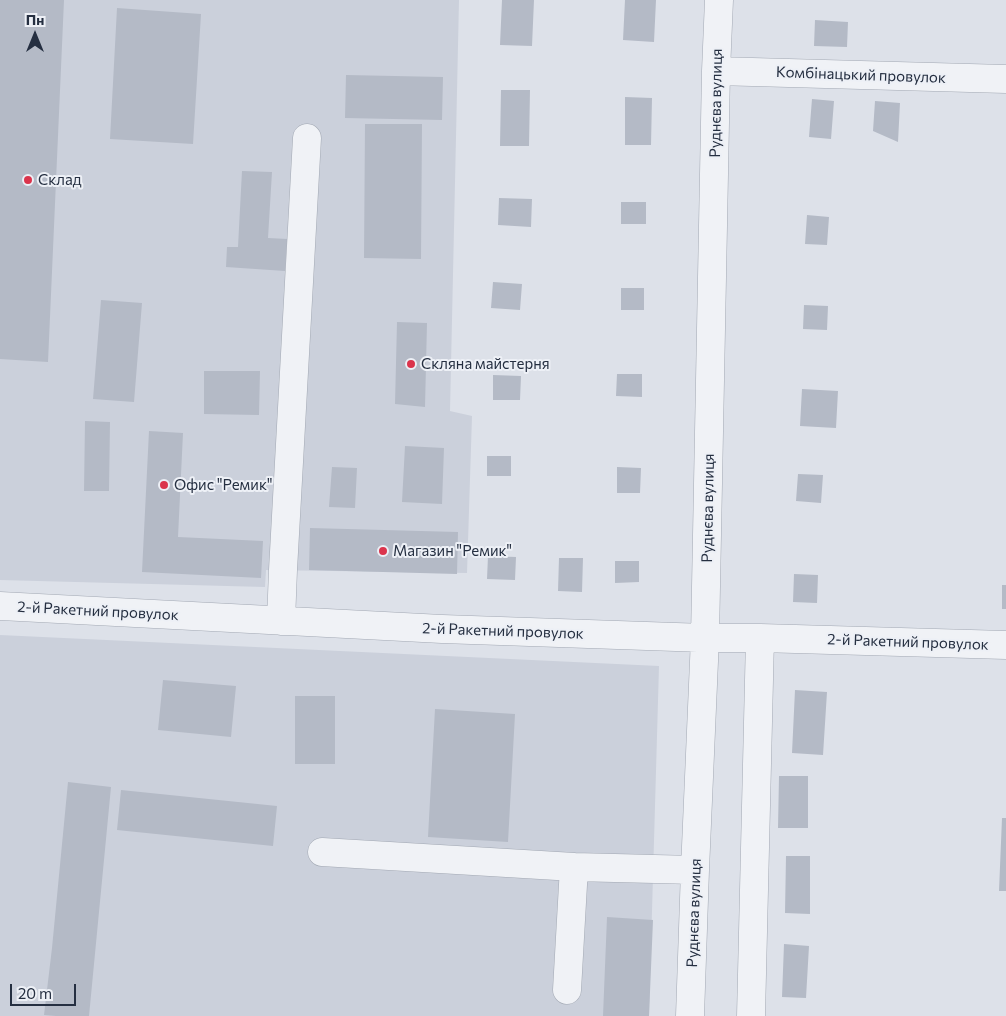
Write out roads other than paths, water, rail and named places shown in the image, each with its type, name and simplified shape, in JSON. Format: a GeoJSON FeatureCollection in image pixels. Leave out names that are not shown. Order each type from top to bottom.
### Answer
{"type":"FeatureCollection","features":[{"type":"Feature","properties":{"kind":"street","name":"Руднєва вулиця"},"geometry":{"type":"LineString","coordinates":[[690,1016],[705,638],[719,0]]}},
{"type":"Feature","properties":{"kind":"street","name":"Комбінацький провулок"},"geometry":{"type":"LineString","coordinates":[[716,71],[1006,79]]}},
{"type":"Feature","properties":{"kind":"street"},"geometry":{"type":"LineString","coordinates":[[281,621],[307,138]]}},
{"type":"Feature","properties":{"kind":"street","name":"2-й Ракетний провулок"},"geometry":{"type":"LineString","coordinates":[[0,606],[442,629],[705,638],[1006,645]]}},
{"type":"Feature","properties":{"kind":"street"},"geometry":{"type":"LineString","coordinates":[[751,1016],[760,638]]}},
{"type":"Feature","properties":{"kind":"street"},"geometry":{"type":"LineString","coordinates":[[322,852],[574,867],[695,870]]}},
{"type":"Feature","properties":{"kind":"street"},"geometry":{"type":"LineString","coordinates":[[567,990],[574,867]]}},
{"type":"Feature","properties":{"kind":"place","name":"Склад"},"geometry":{"type":"Point","coordinates":[28,180]}},
{"type":"Feature","properties":{"kind":"place","name":"Скляна майстерня"},"geometry":{"type":"Point","coordinates":[411,364]}},
{"type":"Feature","properties":{"kind":"place","name":"Офис \"Ремик\""},"geometry":{"type":"Point","coordinates":[164,485]}},
{"type":"Feature","properties":{"kind":"place","name":"Магазин \"Ремик\""},"geometry":{"type":"Point","coordinates":[383,551]}}]}
